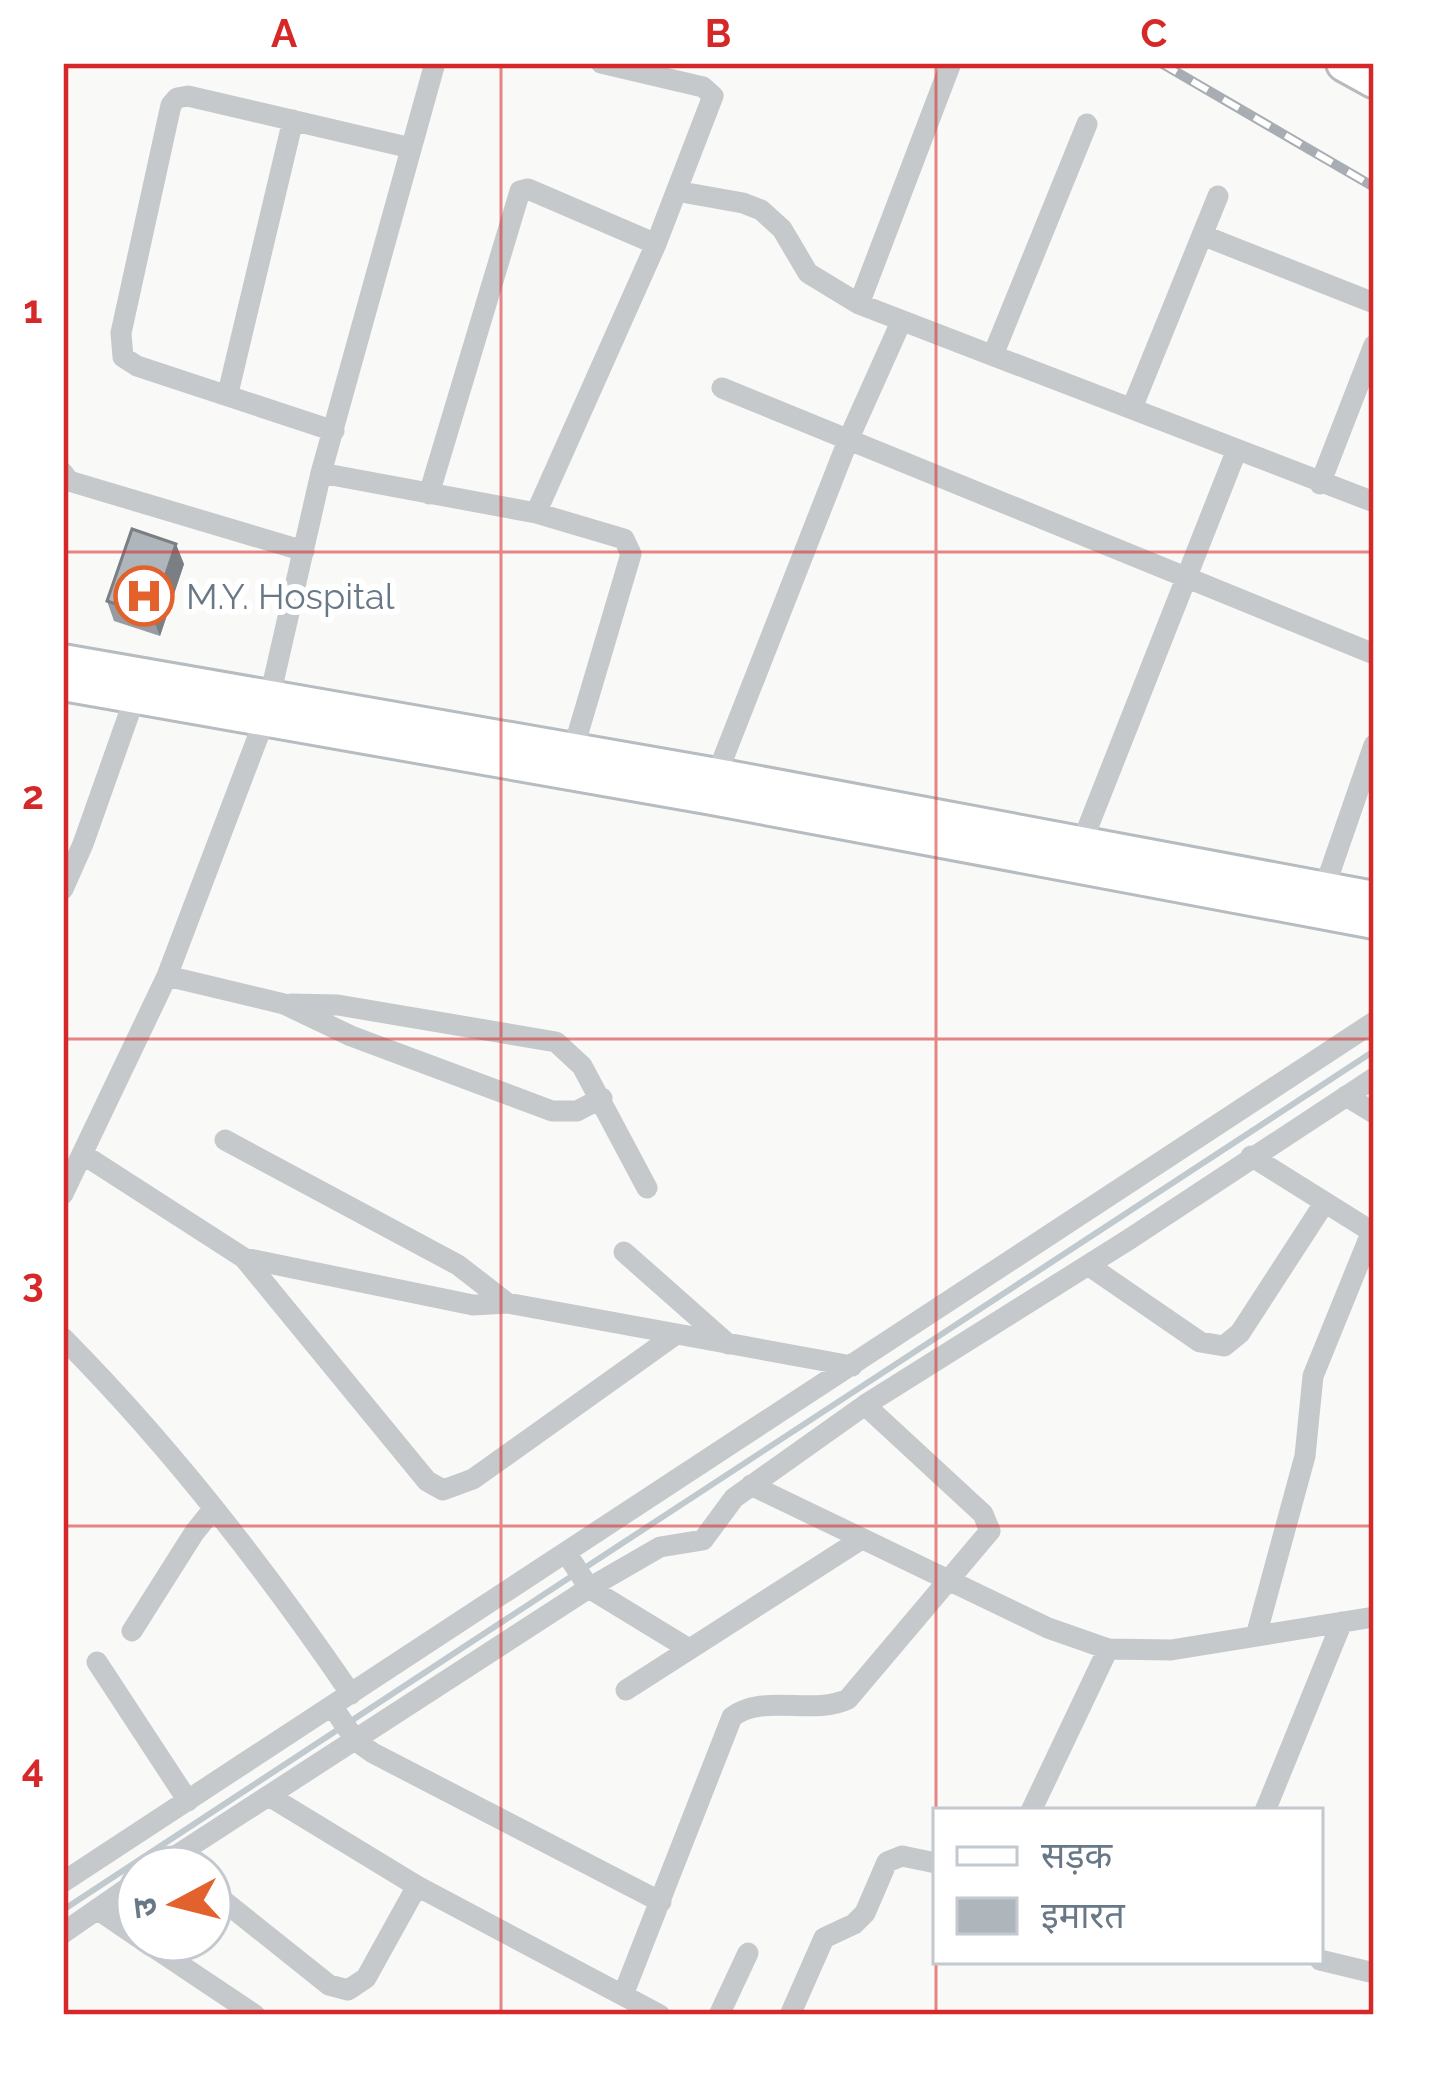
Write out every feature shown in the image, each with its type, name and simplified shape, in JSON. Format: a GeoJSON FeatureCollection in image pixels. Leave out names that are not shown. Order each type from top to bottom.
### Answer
{"type":"FeatureCollection","features":[{"type":"Feature","properties":{"kind":"highway"},"geometry":{"type":"LineString","coordinates":[[1345,63],[1374,79]]}},
{"type":"Feature","properties":{"kind":"main road"},"geometry":{"type":"LineString","coordinates":[[63,660],[267,709],[712,799],[1374,922]]}},
{"type":"Feature","properties":{"kind":"main road"},"geometry":{"type":"LineString","coordinates":[[63,685],[573,750],[1374,897]]}},
{"type":"Feature","properties":{"kind":"street"},"geometry":{"type":"LineString","coordinates":[[63,1194],[167,976],[267,709],[322,473],[435,63]]}},
{"type":"Feature","properties":{"kind":"street"},"geometry":{"type":"LineString","coordinates":[[536,512],[656,244],[712,96],[703,87],[663,70],[601,63]]}},
{"type":"Feature","properties":{"kind":"street"},"geometry":{"type":"LineString","coordinates":[[859,304],[951,63]]}},
{"type":"Feature","properties":{"kind":"street"},"geometry":{"type":"LineString","coordinates":[[334,431],[136,366],[123,357],[119,347],[171,105],[188,96],[411,148]]}},
{"type":"Feature","properties":{"kind":"street"},"geometry":{"type":"LineString","coordinates":[[228,393],[293,120]]}},
{"type":"Feature","properties":{"kind":"street"},"geometry":{"type":"LineString","coordinates":[[993,355],[1087,124]]}},
{"type":"Feature","properties":{"kind":"street"},"geometry":{"type":"LineString","coordinates":[[429,494],[520,191],[528,189],[656,244]]}},
{"type":"Feature","properties":{"kind":"street"},"geometry":{"type":"LineString","coordinates":[[676,191],[761,210],[782,229],[808,273],[859,304],[1374,502]]}},
{"type":"Feature","properties":{"kind":"street"},"geometry":{"type":"LineString","coordinates":[[1132,408],[1218,196]]}},
{"type":"Feature","properties":{"kind":"street"},"geometry":{"type":"LineString","coordinates":[[1202,235],[1374,303]]}},
{"type":"Feature","properties":{"kind":"street"},"geometry":{"type":"LineString","coordinates":[[717,774],[849,438],[901,322]]}},
{"type":"Feature","properties":{"kind":"street"},"geometry":{"type":"LineString","coordinates":[[1321,484],[1374,345]]}},
{"type":"Feature","properties":{"kind":"street"},"geometry":{"type":"LineString","coordinates":[[722,388],[1374,655]]}},
{"type":"Feature","properties":{"kind":"street"},"geometry":{"type":"LineString","coordinates":[[1082,842],[1236,452]]}},
{"type":"Feature","properties":{"kind":"street"},"geometry":{"type":"LineString","coordinates":[[63,473],[69,481],[304,551]]}},
{"type":"Feature","properties":{"kind":"street"},"geometry":{"type":"LineString","coordinates":[[322,473],[536,512],[614,535],[629,546],[628,567],[573,750]]}},
{"type":"Feature","properties":{"kind":"street"},"geometry":{"type":"LineString","coordinates":[[63,889],[135,697]]}},
{"type":"Feature","properties":{"kind":"street"},"geometry":{"type":"LineString","coordinates":[[1324,889],[1374,745]]}},
{"type":"Feature","properties":{"kind":"street"},"geometry":{"type":"LineString","coordinates":[[167,976],[284,1004],[351,1036],[552,1111],[577,1111],[602,1098]]}},
{"type":"Feature","properties":{"kind":"street"},"geometry":{"type":"LineString","coordinates":[[284,1004],[338,1005],[544,1038],[573,1055],[602,1098],[647,1188]]}},
{"type":"Feature","properties":{"kind":"street"},"geometry":{"type":"LineString","coordinates":[[63,1882],[188,1801],[346,1718],[578,1572],[852,1366],[1374,1022]]}},
{"type":"Feature","properties":{"kind":"street"},"geometry":{"type":"LineString","coordinates":[[201,1844],[269,1796],[346,1718],[578,1572],[660,1547],[703,1540],[721,1511],[751,1486],[866,1405],[1374,1078]]}},
{"type":"Feature","properties":{"kind":"street"},"geometry":{"type":"LineString","coordinates":[[1346,1096],[1374,1113]]}},
{"type":"Feature","properties":{"kind":"street"},"geometry":{"type":"LineString","coordinates":[[225,1140],[458,1265],[507,1303]]}},
{"type":"Feature","properties":{"kind":"street"},"geometry":{"type":"LineString","coordinates":[[84,1155],[244,1258],[427,1481],[443,1490],[473,1479],[675,1335]]}},
{"type":"Feature","properties":{"kind":"street"},"geometry":{"type":"LineString","coordinates":[[1251,1156],[1373,1232],[1313,1376],[1305,1456],[1256,1636]]}},
{"type":"Feature","properties":{"kind":"street"},"geometry":{"type":"LineString","coordinates":[[1088,1265],[1200,1342],[1224,1346],[1240,1333],[1325,1202]]}},
{"type":"Feature","properties":{"kind":"street"},"geometry":{"type":"LineString","coordinates":[[624,1252],[729,1344]]}},
{"type":"Feature","properties":{"kind":"street"},"geometry":{"type":"LineString","coordinates":[[244,1258],[473,1305],[507,1303],[852,1366]]}},
{"type":"Feature","properties":{"kind":"street"},"geometry":{"type":"LineString","coordinates":[[64,1340],[114,1390],[278,1588],[346,1718],[661,1903]]}},
{"type":"Feature","properties":{"kind":"street"},"geometry":{"type":"LineString","coordinates":[[623,1995],[732,1718],[750,1708],[820,1706],[848,1699],[950,1582],[991,1525],[866,1405]]}},
{"type":"Feature","properties":{"kind":"street"},"geometry":{"type":"LineString","coordinates":[[751,1486],[1048,1628],[1108,1649],[1171,1650],[1374,1617]]}},
{"type":"Feature","properties":{"kind":"street"},"geometry":{"type":"LineString","coordinates":[[132,1631],[214,1508]]}},
{"type":"Feature","properties":{"kind":"street"},"geometry":{"type":"LineString","coordinates":[[626,1690],[860,1540]]}},
{"type":"Feature","properties":{"kind":"street"},"geometry":{"type":"LineString","coordinates":[[578,1572],[689,1649]]}},
{"type":"Feature","properties":{"kind":"street"},"geometry":{"type":"LineString","coordinates":[[1266,1808],[1342,1622]]}},
{"type":"Feature","properties":{"kind":"street"},"geometry":{"type":"LineString","coordinates":[[1031,1808],[1108,1649]]}},
{"type":"Feature","properties":{"kind":"street"},"geometry":{"type":"LineString","coordinates":[[97,1662],[188,1801]]}},
{"type":"Feature","properties":{"kind":"street"},"geometry":{"type":"LineString","coordinates":[[269,1796],[417,1886],[660,2015]]}},
{"type":"Feature","properties":{"kind":"street"},"geometry":{"type":"LineString","coordinates":[[790,2015],[824,1938],[854,1924],[865,1913],[887,1862],[902,1856],[933,1862]]}},
{"type":"Feature","properties":{"kind":"street"},"geometry":{"type":"LineString","coordinates":[[234,1909],[329,1985],[348,1990],[366,1978],[417,1886]]}},
{"type":"Feature","properties":{"kind":"street"},"geometry":{"type":"LineString","coordinates":[[63,1933],[114,1898]]}},
{"type":"Feature","properties":{"kind":"street"},"geometry":{"type":"LineString","coordinates":[[97,1910],[114,1921]]}},
{"type":"Feature","properties":{"kind":"street"},"geometry":{"type":"LineString","coordinates":[[719,2015],[748,1953]]}},
{"type":"Feature","properties":{"kind":"street"},"geometry":{"type":"LineString","coordinates":[[1323,1961],[1374,1973]]}},
{"type":"Feature","properties":{"kind":"street"},"geometry":{"type":"LineString","coordinates":[[179,1964],[255,2015]]}},
{"type":"Feature","properties":{"kind":"building"},"geometry":{"type":"Polygon","coordinates":[[[132,529],[176,544],[152,616],[107,601],[132,529]]]}},
{"type":"Feature","properties":{"kind":"waterway"},"geometry":{"type":"LineString","coordinates":[[583,1569],[1374,1051]]}},
{"type":"Feature","properties":{"kind":"waterway"},"geometry":{"type":"LineString","coordinates":[[63,1910],[572,1576]]}},
{"type":"Feature","properties":{"kind":"railway"},"geometry":{"type":"LineString","coordinates":[[1161,63],[1374,187]]}},
{"type":"Feature","properties":{"kind":"place","name":"M.Y. Hospital"},"geometry":{"type":"Point","coordinates":[144,596]}}]}
